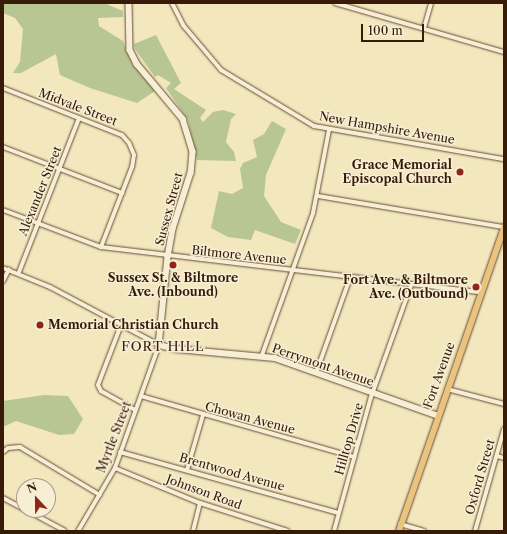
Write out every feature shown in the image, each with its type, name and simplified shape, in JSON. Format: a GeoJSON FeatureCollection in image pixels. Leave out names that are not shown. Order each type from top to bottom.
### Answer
{"type":"FeatureCollection","features":[{"type":"Feature","properties":{"kind":"main road","name":"Fort Avenue"},"geometry":{"type":"LineString","coordinates":[[400,528],[436,415],[480,292],[501,244],[504,227]]}},
{"type":"Feature","properties":{"kind":"street","name":"Sussex Street"},"geometry":{"type":"LineString","coordinates":[[129,3],[130,50],[137,64],[183,119],[193,152],[192,174],[173,229],[168,257],[159,344]]}},
{"type":"Feature","properties":{"kind":"street","name":"New Hampshire Avenue"},"geometry":{"type":"LineString","coordinates":[[172,3],[183,25],[221,70],[297,118],[329,130],[504,159]]}},
{"type":"Feature","properties":{"kind":"street"},"geometry":{"type":"LineString","coordinates":[[335,3],[504,52]]}},
{"type":"Feature","properties":{"kind":"street"},"geometry":{"type":"LineString","coordinates":[[424,28],[431,3]]}},
{"type":"Feature","properties":{"kind":"street","name":"Midvale Street"},"geometry":{"type":"LineString","coordinates":[[3,88],[122,135],[129,143],[134,155],[132,167],[101,247]]}},
{"type":"Feature","properties":{"kind":"street","name":"Alexander Street"},"geometry":{"type":"LineString","coordinates":[[19,272],[79,118]]}},
{"type":"Feature","properties":{"kind":"street"},"geometry":{"type":"LineString","coordinates":[[262,355],[318,196],[329,130]]}},
{"type":"Feature","properties":{"kind":"street"},"geometry":{"type":"LineString","coordinates":[[3,147],[59,170],[122,193]]}},
{"type":"Feature","properties":{"kind":"street"},"geometry":{"type":"LineString","coordinates":[[318,196],[504,227]]}},
{"type":"Feature","properties":{"kind":"street","name":"Biltmore Avenue"},"geometry":{"type":"LineString","coordinates":[[3,210],[101,247],[168,257],[480,292]]}},
{"type":"Feature","properties":{"kind":"street","name":"Perrymont Avenue"},"geometry":{"type":"LineString","coordinates":[[3,268],[19,272],[159,344],[177,350],[262,355],[436,415]]}},
{"type":"Feature","properties":{"kind":"street"},"geometry":{"type":"LineString","coordinates":[[3,281],[9,269]]}},
{"type":"Feature","properties":{"kind":"street"},"geometry":{"type":"LineString","coordinates":[[316,373],[350,278]]}},
{"type":"Feature","properties":{"kind":"street","name":"Hilltop Drive"},"geometry":{"type":"LineString","coordinates":[[334,531],[373,393],[411,285]]}},
{"type":"Feature","properties":{"kind":"street"},"geometry":{"type":"LineString","coordinates":[[121,325],[98,385],[101,391],[135,410]]}},
{"type":"Feature","properties":{"kind":"street","name":"Myrtle Street"},"geometry":{"type":"LineString","coordinates":[[78,531],[115,468],[159,344]]}},
{"type":"Feature","properties":{"kind":"street"},"geometry":{"type":"LineString","coordinates":[[446,389],[504,404]]}},
{"type":"Feature","properties":{"kind":"street","name":"Chowan Avenue"},"geometry":{"type":"LineString","coordinates":[[141,396],[354,457]]}},
{"type":"Feature","properties":{"kind":"street"},"geometry":{"type":"LineString","coordinates":[[187,470],[203,415]]}},
{"type":"Feature","properties":{"kind":"street","name":"Oxford Street"},"geometry":{"type":"LineString","coordinates":[[475,531],[504,429]]}},
{"type":"Feature","properties":{"kind":"street"},"geometry":{"type":"LineString","coordinates":[[3,452],[8,448],[20,447],[100,495]]}},
{"type":"Feature","properties":{"kind":"street","name":"Brentwood Avenue"},"geometry":{"type":"LineString","coordinates":[[120,452],[338,513]]}},
{"type":"Feature","properties":{"kind":"street"},"geometry":{"type":"LineString","coordinates":[[497,456],[504,458]]}},
{"type":"Feature","properties":{"kind":"street","name":"Johnson Road"},"geometry":{"type":"LineString","coordinates":[[115,468],[200,503],[288,531]]}},
{"type":"Feature","properties":{"kind":"street"},"geometry":{"type":"LineString","coordinates":[[3,498],[16,505]]}},
{"type":"Feature","properties":{"kind":"street"},"geometry":{"type":"LineString","coordinates":[[193,531],[200,503]]}},
{"type":"Feature","properties":{"kind":"street"},"geometry":{"type":"LineString","coordinates":[[40,518],[65,531]]}},
{"type":"Feature","properties":{"kind":"street"},"geometry":{"type":"LineString","coordinates":[[400,528],[424,531]]}},
{"type":"Feature","properties":{"kind":"green space"},"geometry":{"type":"Polygon","coordinates":[[[3,3],[104,3],[123,11],[123,17],[98,18],[99,26],[123,41],[132,64],[155,91],[137,103],[90,88],[60,75],[56,54],[21,73],[13,73],[20,62],[23,29],[15,18],[3,13],[3,3]]]}},
{"type":"Feature","properties":{"kind":"green space"},"geometry":{"type":"Polygon","coordinates":[[[156,35],[181,83],[174,89],[206,110],[200,118],[203,122],[213,112],[223,110],[236,114],[231,119],[226,142],[234,152],[236,161],[197,160],[188,120],[166,88],[171,83],[158,75],[155,77],[135,49],[134,44],[156,35]]]}},
{"type":"Feature","properties":{"kind":"green space"},"geometry":{"type":"Polygon","coordinates":[[[272,121],[286,129],[266,175],[264,196],[281,222],[301,230],[295,244],[255,230],[251,240],[228,237],[211,228],[219,191],[232,194],[243,188],[240,169],[243,163],[257,157],[253,140],[264,134],[272,121]]]}},
{"type":"Feature","properties":{"kind":"green space"},"geometry":{"type":"Polygon","coordinates":[[[44,395],[68,396],[83,419],[74,434],[59,435],[16,421],[3,427],[3,401],[44,395]]]}},
{"type":"Feature","properties":{"kind":"place","name":"Grace Memorial Episcopal Church"},"geometry":{"type":"Point","coordinates":[460,172]}},
{"type":"Feature","properties":{"kind":"place","name":"Sussex St. & Biltmore Ave. (Inbound)"},"geometry":{"type":"Point","coordinates":[173,265]}},
{"type":"Feature","properties":{"kind":"place","name":"Fort Ave. & Biltmore Ave. (Outbound)"},"geometry":{"type":"Point","coordinates":[476,287]}},
{"type":"Feature","properties":{"kind":"place","name":"Memorial Christian Church"},"geometry":{"type":"Point","coordinates":[40,325]}},
{"type":"Feature","properties":{"kind":"district","name":"FORT HILL"},"geometry":{"type":"Point","coordinates":[163,346]}}]}
